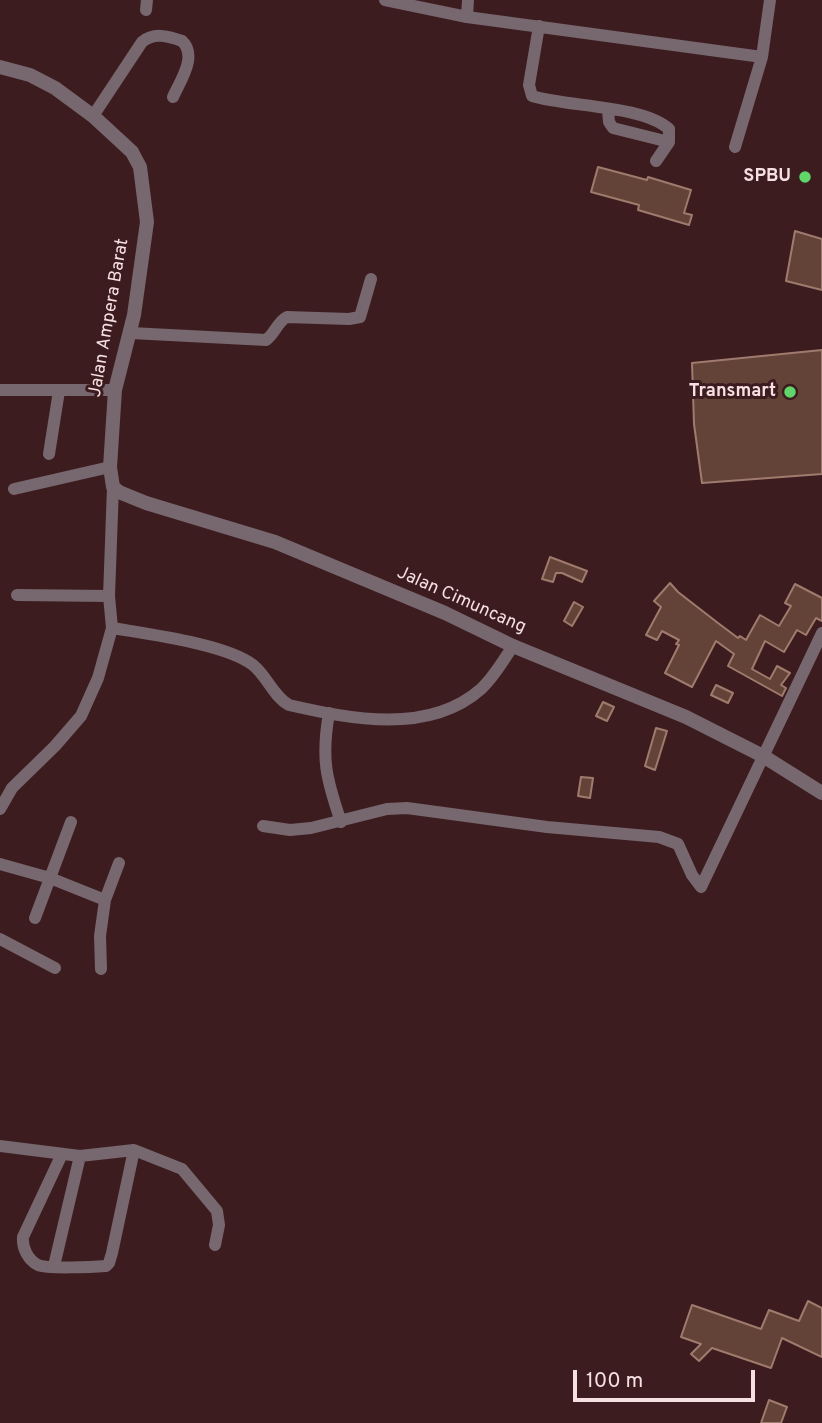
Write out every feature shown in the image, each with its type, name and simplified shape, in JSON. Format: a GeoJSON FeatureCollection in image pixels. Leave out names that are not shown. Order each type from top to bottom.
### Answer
{"type":"FeatureCollection","features":[{"type":"Feature","properties":{"kind":"street"},"geometry":{"type":"LineString","coordinates":[[385,0],[467,16],[762,57]]}},
{"type":"Feature","properties":{"kind":"street"},"geometry":{"type":"LineString","coordinates":[[467,16],[468,0]]}},
{"type":"Feature","properties":{"kind":"street"},"geometry":{"type":"LineString","coordinates":[[734,147],[762,57],[770,0]]}},
{"type":"Feature","properties":{"kind":"street"},"geometry":{"type":"LineString","coordinates":[[539,26],[529,85],[532,96],[608,110],[609,122],[613,128],[669,142],[656,161]]}},
{"type":"Feature","properties":{"kind":"street"},"geometry":{"type":"LineString","coordinates":[[93,116],[142,43],[153,36],[173,37],[187,45],[189,51],[187,65],[173,97]]}},
{"type":"Feature","properties":{"kind":"street","name":"Jalan Ampera Barat"},"geometry":{"type":"LineString","coordinates":[[0,67],[38,79],[55,88],[93,116],[132,152],[140,167],[147,222],[131,333],[115,390],[110,467]]}},
{"type":"Feature","properties":{"kind":"street"},"geometry":{"type":"LineString","coordinates":[[131,333],[265,340],[272,336],[287,317],[360,317],[371,279]]}},
{"type":"Feature","properties":{"kind":"street"},"geometry":{"type":"LineString","coordinates":[[0,390],[115,390]]}},
{"type":"Feature","properties":{"kind":"street"},"geometry":{"type":"LineString","coordinates":[[49,454],[59,391]]}},
{"type":"Feature","properties":{"kind":"street"},"geometry":{"type":"LineString","coordinates":[[0,809],[12,788],[81,716],[98,678],[112,628],[109,596],[113,487],[110,467],[14,489]]}},
{"type":"Feature","properties":{"kind":"street","name":"Jalan Cimuncang"},"geometry":{"type":"LineString","coordinates":[[113,487],[146,503],[275,542],[445,613],[513,646],[686,717],[763,756],[822,793]]}},
{"type":"Feature","properties":{"kind":"street"},"geometry":{"type":"LineString","coordinates":[[17,595],[109,596]]}},
{"type":"Feature","properties":{"kind":"street"},"geometry":{"type":"LineString","coordinates":[[112,628],[228,652],[253,665],[284,702],[329,713],[387,719],[445,711],[459,705],[482,688],[495,674],[513,646]]}},
{"type":"Feature","properties":{"kind":"street"},"geometry":{"type":"LineString","coordinates":[[263,826],[290,830],[341,822],[387,809],[407,808],[548,827],[659,837],[678,844],[692,875],[701,887],[822,633]]}},
{"type":"Feature","properties":{"kind":"street"},"geometry":{"type":"LineString","coordinates":[[329,713],[324,759],[328,784],[341,822]]}},
{"type":"Feature","properties":{"kind":"street"},"geometry":{"type":"LineString","coordinates":[[35,918],[71,822]]}},
{"type":"Feature","properties":{"kind":"street"},"geometry":{"type":"LineString","coordinates":[[101,969],[100,936],[105,900],[119,863]]}},
{"type":"Feature","properties":{"kind":"street"},"geometry":{"type":"LineString","coordinates":[[0,864],[50,878],[105,900]]}},
{"type":"Feature","properties":{"kind":"street"},"geometry":{"type":"LineString","coordinates":[[0,939],[55,968]]}},
{"type":"Feature","properties":{"kind":"street"},"geometry":{"type":"LineString","coordinates":[[0,1146],[80,1156],[134,1150],[187,1172],[217,1211],[219,1225],[215,1245]]}},
{"type":"Feature","properties":{"kind":"street"},"geometry":{"type":"LineString","coordinates":[[62,1154],[23,1237],[24,1248],[41,1266],[106,1266],[109,1263],[134,1150]]}},
{"type":"Feature","properties":{"kind":"street"},"geometry":{"type":"LineString","coordinates":[[54,1266],[80,1156]]}},
{"type":"Feature","properties":{"kind":"building"},"geometry":{"type":"Polygon","coordinates":[[[598,167],[647,180],[648,177],[691,190],[684,213],[692,215],[689,225],[638,210],[639,205],[591,192],[598,167]]]}},
{"type":"Feature","properties":{"kind":"building"},"geometry":{"type":"Polygon","coordinates":[[[795,231],[822,239],[822,290],[786,281],[795,231]]]}},
{"type":"Feature","properties":{"kind":"building"},"geometry":{"type":"Polygon","coordinates":[[[822,350],[822,474],[702,483],[694,424],[692,363],[822,350]]]}},
{"type":"Feature","properties":{"kind":"building"},"geometry":{"type":"Polygon","coordinates":[[[550,557],[587,571],[582,582],[562,573],[556,573],[553,582],[542,579],[550,557]]]}},
{"type":"Feature","properties":{"kind":"building"},"geometry":{"type":"Polygon","coordinates":[[[670,583],[738,638],[740,636],[746,640],[760,615],[779,626],[791,606],[785,603],[795,584],[822,598],[822,621],[816,618],[806,635],[797,630],[784,652],[765,641],[752,669],[770,679],[777,666],[790,673],[781,685],[786,688],[782,696],[728,666],[734,654],[716,641],[692,687],[665,673],[679,640],[662,631],[657,640],[646,635],[661,607],[654,601],[670,583]]]}},
{"type":"Feature","properties":{"kind":"building"},"geometry":{"type":"Polygon","coordinates":[[[574,602],[583,607],[572,626],[564,621],[574,602]]]}},
{"type":"Feature","properties":{"kind":"building"},"geometry":{"type":"Polygon","coordinates":[[[716,685],[733,693],[728,703],[711,695],[716,685]]]}},
{"type":"Feature","properties":{"kind":"building"},"geometry":{"type":"Polygon","coordinates":[[[603,702],[614,707],[607,721],[596,716],[603,702]]]}},
{"type":"Feature","properties":{"kind":"building"},"geometry":{"type":"Polygon","coordinates":[[[656,728],[667,731],[655,770],[645,766],[656,728]]]}},
{"type":"Feature","properties":{"kind":"building"},"geometry":{"type":"Polygon","coordinates":[[[581,777],[593,778],[590,798],[578,796],[581,777]]]}},
{"type":"Feature","properties":{"kind":"building"},"geometry":{"type":"Polygon","coordinates":[[[808,1301],[822,1308],[822,1357],[782,1338],[771,1368],[712,1348],[699,1361],[691,1354],[701,1344],[681,1337],[692,1305],[761,1329],[769,1310],[799,1321],[808,1301]]]}},
{"type":"Feature","properties":{"kind":"building"},"geometry":{"type":"Polygon","coordinates":[[[769,1400],[787,1407],[781,1423],[761,1423],[769,1400]]]}},
{"type":"Feature","properties":{"kind":"place","name":"SPBU"},"geometry":{"type":"Point","coordinates":[805,177]}},
{"type":"Feature","properties":{"kind":"place","name":"Transmart"},"geometry":{"type":"Point","coordinates":[790,392]}}]}
